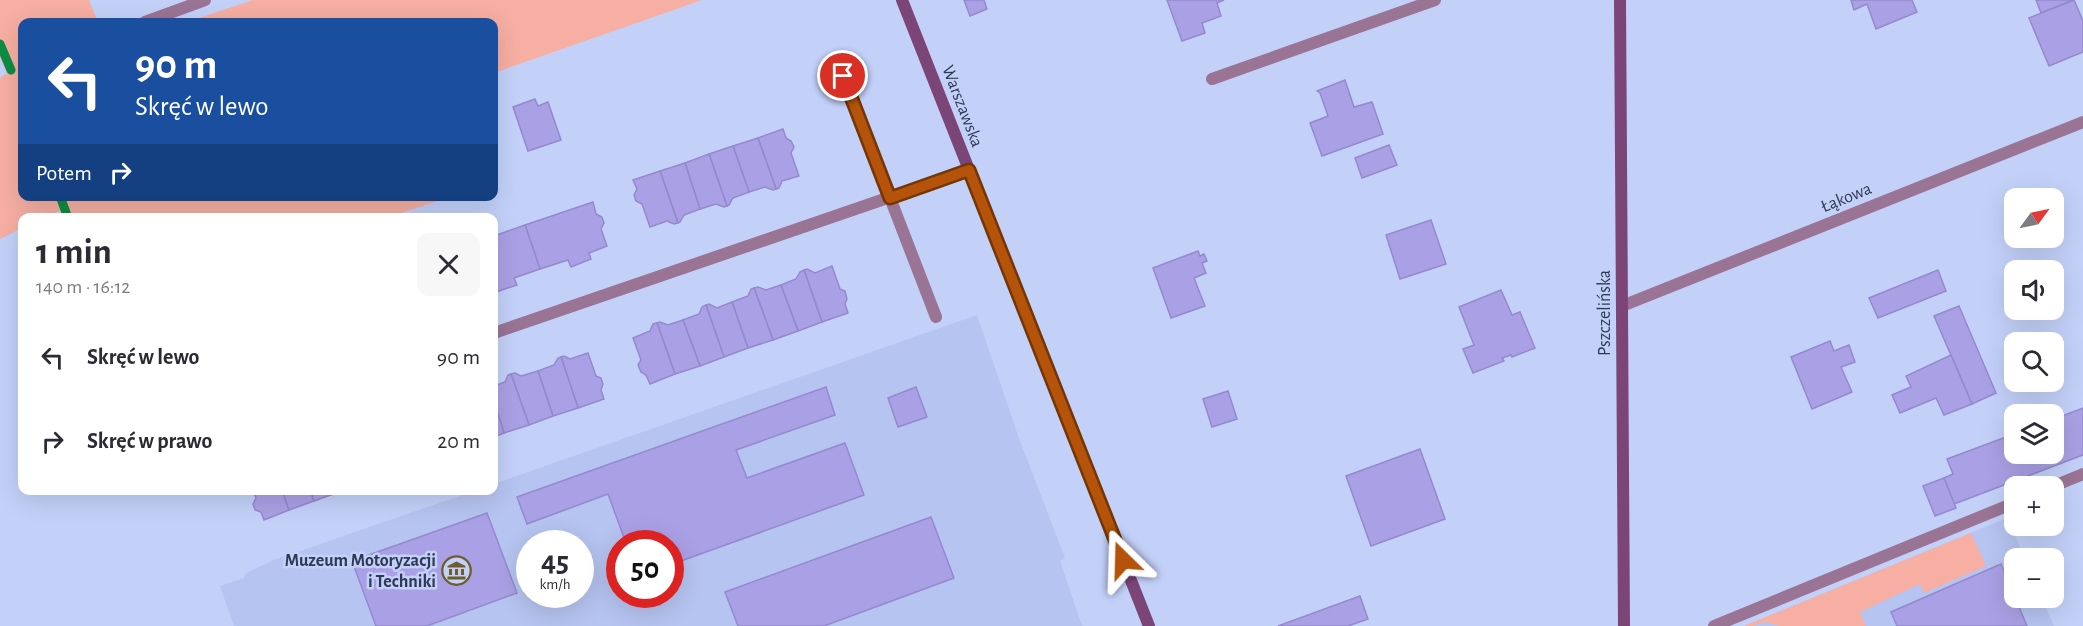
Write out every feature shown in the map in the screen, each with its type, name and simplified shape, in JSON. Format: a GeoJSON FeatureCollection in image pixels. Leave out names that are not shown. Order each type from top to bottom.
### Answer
{"type":"FeatureCollection","features":[{"type":"Feature","properties":{"kind":"main road","name":"Warszawska"},"geometry":{"type":"LineString","coordinates":[[902,0],[1149,626]]}},
{"type":"Feature","properties":{"kind":"main road","name":"Pszczelińska"},"geometry":{"type":"LineString","coordinates":[[1620,0],[1624,626]]}},
{"type":"Feature","properties":{"kind":"street"},"geometry":{"type":"LineString","coordinates":[[156,18],[205,0]]}},
{"type":"Feature","properties":{"kind":"street"},"geometry":{"type":"LineString","coordinates":[[1212,79],[1435,0]]}},
{"type":"Feature","properties":{"kind":"street"},"geometry":{"type":"LineString","coordinates":[[843,76],[936,317]]}},
{"type":"Feature","properties":{"kind":"street","name":"Łąkowa"},"geometry":{"type":"LineString","coordinates":[[1622,306],[2083,122]]}},
{"type":"Feature","properties":{"kind":"street"},"geometry":{"type":"LineString","coordinates":[[498,332],[969,170]]}},
{"type":"Feature","properties":{"kind":"street"},"geometry":{"type":"LineString","coordinates":[[2064,482],[2083,474]]}},
{"type":"Feature","properties":{"kind":"street"},"geometry":{"type":"LineString","coordinates":[[1714,626],[2004,506]]}},
{"type":"Feature","properties":{"kind":"shaded area"},"geometry":{"type":"Polygon","coordinates":[[[0,0],[89,0],[96,18],[18,18],[18,201],[438,201],[401,213],[68,213],[66,208],[55,213],[18,213],[18,230],[0,239],[0,78],[7,73],[0,57],[0,0]]]}},
{"type":"Feature","properties":{"kind":"shaded area"},"geometry":{"type":"Polygon","coordinates":[[[253,0],[702,0],[498,72],[498,18],[199,18],[253,0]]]}},
{"type":"Feature","properties":{"kind":"shaded area"},"geometry":{"type":"Polygon","coordinates":[[[977,315],[1020,441],[1065,558],[1060,561],[1082,626],[234,626],[220,586],[244,578],[246,573],[274,560],[462,495],[498,495],[498,483],[977,315]]]}},
{"type":"Feature","properties":{"kind":"shaded area"},"geometry":{"type":"Polygon","coordinates":[[[2004,519],[2004,536],[2015,536],[2020,548],[2004,548],[2004,608],[2046,608],[2054,626],[1744,626],[2004,519]]]}},
{"type":"Feature","properties":{"kind":"shaded area"},"geometry":{"type":"Polygon","coordinates":[[[1971,533],[1986,566],[1924,593],[1920,584],[1860,612],[1866,626],[1780,626],[1764,622],[1744,626],[1971,533]]]}},
{"type":"Feature","properties":{"kind":"building"},"geometry":{"type":"Polygon","coordinates":[[[964,0],[984,0],[987,9],[970,16],[964,0]]]}},
{"type":"Feature","properties":{"kind":"building"},"geometry":{"type":"Polygon","coordinates":[[[1167,0],[1224,0],[1217,3],[1221,16],[1202,23],[1205,33],[1182,41],[1167,0]]]}},
{"type":"Feature","properties":{"kind":"building"},"geometry":{"type":"Polygon","coordinates":[[[1851,0],[1912,0],[1917,12],[1876,29],[1867,4],[1854,10],[1851,0]]]}},
{"type":"Feature","properties":{"kind":"building"},"geometry":{"type":"Polygon","coordinates":[[[2036,0],[2073,0],[2041,13],[2036,0]]]}},
{"type":"Feature","properties":{"kind":"building"},"geometry":{"type":"Polygon","coordinates":[[[2074,0],[2083,21],[2083,52],[2049,66],[2029,18],[2074,0]]]}},
{"type":"Feature","properties":{"kind":"building"},"geometry":{"type":"Polygon","coordinates":[[[1345,80],[1354,107],[1372,102],[1383,134],[1322,156],[1310,123],[1328,116],[1320,93],[1317,91],[1345,80]]]}},
{"type":"Feature","properties":{"kind":"building"},"geometry":{"type":"Polygon","coordinates":[[[535,99],[538,106],[548,102],[561,140],[528,151],[513,107],[535,99]]]}},
{"type":"Feature","properties":{"kind":"building"},"geometry":{"type":"Polygon","coordinates":[[[783,129],[786,138],[794,147],[791,153],[799,176],[782,181],[776,189],[758,138],[783,129]]]}},
{"type":"Feature","properties":{"kind":"building"},"geometry":{"type":"Polygon","coordinates":[[[758,138],[776,189],[765,187],[749,192],[733,146],[758,138]]]}},
{"type":"Feature","properties":{"kind":"building"},"geometry":{"type":"Polygon","coordinates":[[[1389,145],[1397,165],[1362,178],[1355,158],[1389,145]]]}},
{"type":"Feature","properties":{"kind":"building"},"geometry":{"type":"Polygon","coordinates":[[[733,146],[749,192],[733,198],[727,206],[709,154],[733,146]]]}},
{"type":"Feature","properties":{"kind":"building"},"geometry":{"type":"Polygon","coordinates":[[[709,154],[727,206],[716,204],[700,209],[685,163],[709,154]]]}},
{"type":"Feature","properties":{"kind":"building"},"geometry":{"type":"Polygon","coordinates":[[[685,163],[700,209],[684,215],[678,223],[660,171],[685,163]]]}},
{"type":"Feature","properties":{"kind":"building"},"geometry":{"type":"Polygon","coordinates":[[[660,171],[678,223],[667,221],[650,227],[642,204],[636,201],[634,195],[637,189],[633,180],[660,171]]]}},
{"type":"Feature","properties":{"kind":"building"},"geometry":{"type":"Polygon","coordinates":[[[593,202],[596,214],[602,217],[604,223],[601,229],[607,246],[589,253],[591,259],[571,267],[568,260],[540,269],[525,225],[593,202]]]}},
{"type":"Feature","properties":{"kind":"building"},"geometry":{"type":"Polygon","coordinates":[[[1431,220],[1446,264],[1400,279],[1386,235],[1431,220]]]}},
{"type":"Feature","properties":{"kind":"building"},"geometry":{"type":"Polygon","coordinates":[[[525,225],[540,269],[514,278],[517,285],[498,291],[498,235],[525,225]]]}},
{"type":"Feature","properties":{"kind":"building"},"geometry":{"type":"Polygon","coordinates":[[[1198,251],[1200,256],[1204,254],[1207,261],[1202,263],[1206,273],[1194,278],[1205,306],[1171,318],[1153,268],[1198,251]]]}},
{"type":"Feature","properties":{"kind":"building"},"geometry":{"type":"Polygon","coordinates":[[[832,266],[840,289],[845,291],[848,313],[822,322],[804,270],[815,273],[832,266]]]}},
{"type":"Feature","properties":{"kind":"building"},"geometry":{"type":"Polygon","coordinates":[[[804,270],[822,322],[798,331],[781,285],[796,279],[804,270]]]}},
{"type":"Feature","properties":{"kind":"building"},"geometry":{"type":"Polygon","coordinates":[[[1938,270],[1946,291],[1878,318],[1869,298],[1938,270]]]}},
{"type":"Feature","properties":{"kind":"building"},"geometry":{"type":"Polygon","coordinates":[[[781,285],[798,331],[773,340],[754,288],[766,290],[781,285]]]}},
{"type":"Feature","properties":{"kind":"building"},"geometry":{"type":"Polygon","coordinates":[[[754,288],[773,340],[748,348],[732,302],[748,296],[754,288]]]}},
{"type":"Feature","properties":{"kind":"building"},"geometry":{"type":"Polygon","coordinates":[[[1501,290],[1512,315],[1520,312],[1535,348],[1512,357],[1511,355],[1502,358],[1504,361],[1473,373],[1463,349],[1474,345],[1459,307],[1501,290]]]}},
{"type":"Feature","properties":{"kind":"building"},"geometry":{"type":"Polygon","coordinates":[[[732,302],[748,348],[724,357],[706,305],[717,308],[732,302]]]}},
{"type":"Feature","properties":{"kind":"building"},"geometry":{"type":"Polygon","coordinates":[[[706,305],[724,357],[700,366],[683,320],[699,314],[702,307],[706,305]]]}},
{"type":"Feature","properties":{"kind":"building"},"geometry":{"type":"Polygon","coordinates":[[[1959,306],[1996,393],[1972,404],[1934,316],[1959,306]]]}},
{"type":"Feature","properties":{"kind":"building"},"geometry":{"type":"Polygon","coordinates":[[[683,320],[700,366],[675,374],[657,323],[668,325],[683,320]]]}},
{"type":"Feature","properties":{"kind":"building"},"geometry":{"type":"Polygon","coordinates":[[[657,323],[675,374],[650,384],[638,365],[641,360],[633,338],[650,331],[653,324],[657,323]]]}},
{"type":"Feature","properties":{"kind":"building"},"geometry":{"type":"Polygon","coordinates":[[[1830,341],[1834,351],[1849,345],[1855,362],[1841,367],[1852,392],[1812,409],[1791,357],[1830,341]]]}},
{"type":"Feature","properties":{"kind":"building"},"geometry":{"type":"Polygon","coordinates":[[[588,353],[596,376],[601,378],[604,399],[578,408],[561,357],[570,359],[588,353]]]}},
{"type":"Feature","properties":{"kind":"building"},"geometry":{"type":"Polygon","coordinates":[[[1951,355],[1972,404],[1944,415],[1936,398],[1900,413],[1892,395],[1911,387],[1906,376],[1951,355]]]}},
{"type":"Feature","properties":{"kind":"building"},"geometry":{"type":"Polygon","coordinates":[[[561,357],[578,408],[553,416],[538,371],[554,365],[561,357]]]}},
{"type":"Feature","properties":{"kind":"building"},"geometry":{"type":"Polygon","coordinates":[[[538,371],[553,416],[529,425],[511,374],[521,376],[538,371]]]}},
{"type":"Feature","properties":{"kind":"building"},"geometry":{"type":"Polygon","coordinates":[[[511,374],[529,425],[504,433],[498,414],[498,385],[505,382],[511,374]]]}},
{"type":"Feature","properties":{"kind":"building"},"geometry":{"type":"Polygon","coordinates":[[[826,387],[835,415],[736,450],[747,478],[845,443],[864,495],[684,560],[684,530],[621,530],[608,494],[527,524],[517,497],[826,387]]]}},
{"type":"Feature","properties":{"kind":"building"},"geometry":{"type":"Polygon","coordinates":[[[916,387],[927,417],[898,427],[888,398],[916,387]]]}},
{"type":"Feature","properties":{"kind":"building"},"geometry":{"type":"Polygon","coordinates":[[[1228,391],[1237,419],[1212,427],[1203,399],[1228,391]]]}},
{"type":"Feature","properties":{"kind":"building"},"geometry":{"type":"Polygon","coordinates":[[[2083,408],[2083,455],[2064,462],[2064,415],[2083,408]]]}},
{"type":"Feature","properties":{"kind":"building"},"geometry":{"type":"Polygon","coordinates":[[[498,414],[504,433],[498,435],[498,414]]]}},
{"type":"Feature","properties":{"kind":"building"},"geometry":{"type":"Polygon","coordinates":[[[2004,438],[2004,464],[2059,464],[2028,476],[2004,476],[2004,485],[1954,504],[1944,478],[1953,474],[1947,459],[2004,438]]]}},
{"type":"Feature","properties":{"kind":"building"},"geometry":{"type":"Polygon","coordinates":[[[1420,449],[1445,519],[1371,546],[1346,476],[1420,449]]]}},
{"type":"Feature","properties":{"kind":"building"},"geometry":{"type":"Polygon","coordinates":[[[1944,478],[1956,508],[1935,516],[1923,486],[1944,478]]]}},
{"type":"Feature","properties":{"kind":"building"},"geometry":{"type":"Polygon","coordinates":[[[255,495],[284,495],[289,510],[264,520],[261,512],[255,510],[253,504],[255,495]]]}},
{"type":"Feature","properties":{"kind":"building"},"geometry":{"type":"Polygon","coordinates":[[[284,495],[312,495],[314,501],[289,510],[284,495]]]}},
{"type":"Feature","properties":{"kind":"building"},"geometry":{"type":"Polygon","coordinates":[[[312,495],[331,495],[314,501],[312,495]]]}},
{"type":"Feature","properties":{"kind":"building"},"geometry":{"type":"Polygon","coordinates":[[[487,513],[516,593],[427,626],[376,626],[352,561],[487,513]]]}},
{"type":"Feature","properties":{"kind":"building"},"geometry":{"type":"Polygon","coordinates":[[[931,517],[954,578],[824,626],[738,626],[725,592],[931,517]]]}},
{"type":"Feature","properties":{"kind":"building"},"geometry":{"type":"Polygon","coordinates":[[[2001,564],[2004,571],[2004,608],[2019,608],[2027,626],[1897,626],[1891,612],[2001,564]]]}},
{"type":"Feature","properties":{"kind":"building"},"geometry":{"type":"Polygon","coordinates":[[[1360,596],[1368,619],[1348,626],[1278,626],[1360,596]]]}},
{"type":"Feature","properties":{"kind":"waterway"},"geometry":{"type":"LineString","coordinates":[[0,44],[11,70]]}},
{"type":"Feature","properties":{"kind":"waterway"},"geometry":{"type":"LineString","coordinates":[[62,201],[66,213]]}},
{"type":"Feature","properties":{"kind":"place","name":"Muzeum Motoryzacji i Techniki"},"geometry":{"type":"Point","coordinates":[457,570]}},
{"type":"Feature","properties":{"kind":"route"},"geometry":{"type":"LineString","coordinates":[[843,76],[890,198],[969,170],[1123,560]]}}]}
